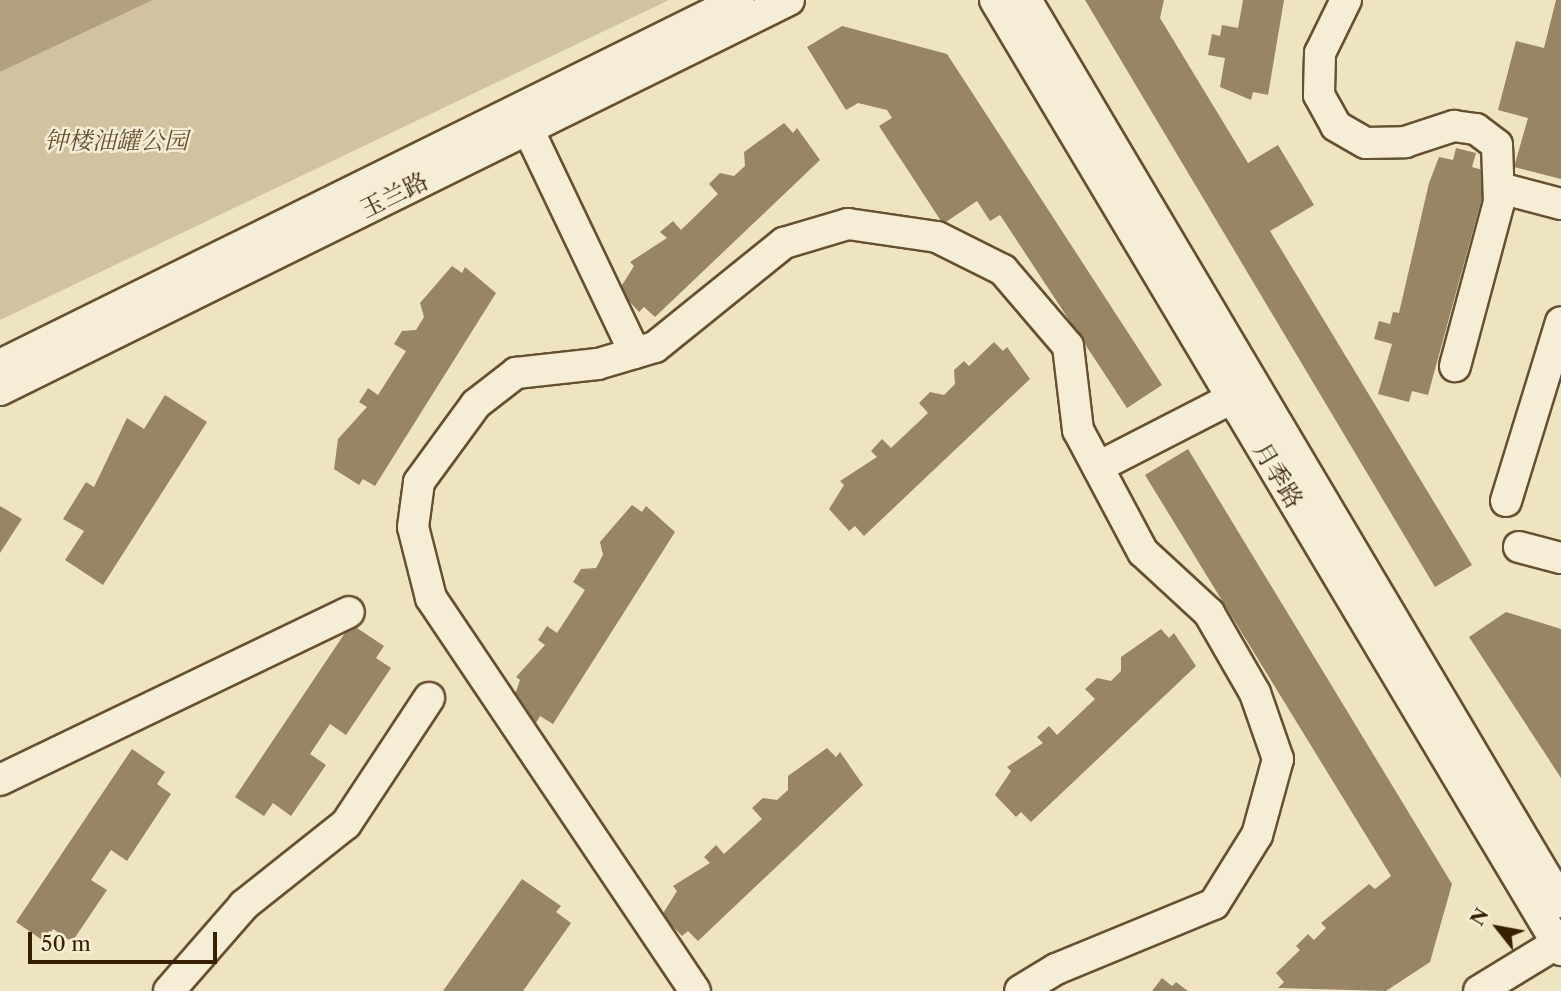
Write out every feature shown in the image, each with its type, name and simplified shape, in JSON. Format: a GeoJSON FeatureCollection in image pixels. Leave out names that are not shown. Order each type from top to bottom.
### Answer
{"type":"FeatureCollection","features":[{"type":"Feature","properties":{"kind":"street","name":"玉兰路"},"geometry":{"type":"LineString","coordinates":[[0,365],[739,0]]}},
{"type":"Feature","properties":{"kind":"street","name":"玉兰路"},"geometry":{"type":"LineString","coordinates":[[0,390],[789,0]]}},
{"type":"Feature","properties":{"kind":"street","name":"月季路"},"geometry":{"type":"LineString","coordinates":[[995,0],[1560,945]]}},
{"type":"Feature","properties":{"kind":"street","name":"月季路"},"geometry":{"type":"LineString","coordinates":[[1027,0],[1561,902]]}},
{"type":"Feature","properties":{"kind":"street"},"geometry":{"type":"LineString","coordinates":[[1346,0],[1320,53],[1319,95],[1336,126],[1366,143],[1405,142],[1454,126],[1476,129],[1497,145],[1500,188],[1455,366]]}},
{"type":"Feature","properties":{"kind":"street"},"geometry":{"type":"LineString","coordinates":[[528,129],[635,353]]}},
{"type":"Feature","properties":{"kind":"street"},"geometry":{"type":"LineString","coordinates":[[1500,188],[1561,204]]}},
{"type":"Feature","properties":{"kind":"street"},"geometry":{"type":"LineString","coordinates":[[695,991],[431,598],[413,527],[419,482],[476,404],[516,373],[635,353],[655,347],[784,243],[848,224],[937,237],[1003,270],[1068,346],[1078,430],[1143,552],[1209,612],[1255,693],[1278,758],[1256,835],[1214,904],[1056,969],[1020,991]]}},
{"type":"Feature","properties":{"kind":"street"},"geometry":{"type":"LineString","coordinates":[[1506,501],[1561,322]]}},
{"type":"Feature","properties":{"kind":"street"},"geometry":{"type":"LineString","coordinates":[[1098,467],[1232,398]]}},
{"type":"Feature","properties":{"kind":"street"},"geometry":{"type":"LineString","coordinates":[[1519,547],[1561,558]]}},
{"type":"Feature","properties":{"kind":"street"},"geometry":{"type":"LineString","coordinates":[[0,780],[349,612]]}},
{"type":"Feature","properties":{"kind":"street"},"geometry":{"type":"LineString","coordinates":[[169,991],[244,905],[346,824],[429,698]]}},
{"type":"Feature","properties":{"kind":"street"},"geometry":{"type":"LineString","coordinates":[[1479,991],[1560,945]]}},
{"type":"Feature","properties":{"kind":"green space","name":"钟楼油罐公园"},"geometry":{"type":"Polygon","coordinates":[[[153,0],[669,0],[0,320],[0,72],[153,0]]]}},
{"type":"Feature","properties":{"kind":"shaded area"},"geometry":{"type":"Polygon","coordinates":[[[0,0],[153,0],[0,72],[0,0]]]}},
{"type":"Feature","properties":{"kind":"building"},"geometry":{"type":"Polygon","coordinates":[[[1085,0],[1164,0],[1160,18],[1248,163],[1278,145],[1314,205],[1270,231],[1472,565],[1435,587],[1085,0]]]}},
{"type":"Feature","properties":{"kind":"building"},"geometry":{"type":"Polygon","coordinates":[[[1243,0],[1284,0],[1268,95],[1253,92],[1251,100],[1220,87],[1225,58],[1208,55],[1212,34],[1220,36],[1222,25],[1238,28],[1243,0]]]}},
{"type":"Feature","properties":{"kind":"building"},"geometry":{"type":"Polygon","coordinates":[[[1556,0],[1561,0],[1561,179],[1514,167],[1528,118],[1498,110],[1516,41],[1544,48],[1556,0]]]}},
{"type":"Feature","properties":{"kind":"building"},"geometry":{"type":"Polygon","coordinates":[[[842,26],[947,54],[1162,385],[1127,408],[1000,215],[990,221],[977,201],[943,224],[879,126],[892,118],[887,110],[858,103],[846,110],[807,47],[842,26]]]}},
{"type":"Feature","properties":{"kind":"building"},"geometry":{"type":"Polygon","coordinates":[[[784,123],[793,133],[797,128],[820,160],[655,317],[644,307],[639,312],[619,290],[634,266],[630,262],[667,238],[660,232],[673,221],[681,230],[718,194],[709,184],[720,173],[734,176],[745,166],[744,152],[784,123]]]}},
{"type":"Feature","properties":{"kind":"building"},"geometry":{"type":"Polygon","coordinates":[[[1456,148],[1476,153],[1472,167],[1489,172],[1428,395],[1412,391],[1409,402],[1378,394],[1392,344],[1374,339],[1379,321],[1390,324],[1393,312],[1399,313],[1429,183],[1439,157],[1453,160],[1456,148]]]}},
{"type":"Feature","properties":{"kind":"building"},"geometry":{"type":"Polygon","coordinates":[[[452,266],[462,273],[465,267],[496,293],[375,486],[363,479],[359,485],[334,469],[338,439],[367,407],[359,402],[368,388],[378,395],[406,351],[394,344],[402,331],[416,330],[424,317],[420,303],[452,266]]]}},
{"type":"Feature","properties":{"kind":"building"},"geometry":{"type":"Polygon","coordinates":[[[994,342],[1003,351],[1007,347],[1030,379],[864,536],[855,526],[849,531],[829,509],[844,485],[840,481],[877,457],[871,451],[882,439],[891,448],[928,413],[919,403],[930,392],[944,395],[955,384],[954,370],[964,361],[969,366],[994,342]]]}},
{"type":"Feature","properties":{"kind":"building"},"geometry":{"type":"Polygon","coordinates":[[[165,395],[207,422],[103,585],[65,560],[84,531],[63,519],[86,482],[94,487],[127,418],[144,429],[165,395]]]}},
{"type":"Feature","properties":{"kind":"building"},"geometry":{"type":"Polygon","coordinates":[[[1188,449],[1452,884],[1430,962],[1386,991],[1278,988],[1284,982],[1276,973],[1300,950],[1296,946],[1308,934],[1314,940],[1326,928],[1321,923],[1369,884],[1375,889],[1391,876],[1145,475],[1188,449]]]}},
{"type":"Feature","properties":{"kind":"building"},"geometry":{"type":"Polygon","coordinates":[[[632,505],[642,512],[646,506],[675,532],[553,724],[540,716],[536,723],[511,706],[520,680],[516,677],[545,645],[538,640],[547,626],[557,633],[585,590],[573,582],[581,569],[596,568],[603,555],[600,542],[632,505]]]}},
{"type":"Feature","properties":{"kind":"building"},"geometry":{"type":"Polygon","coordinates":[[[0,506],[22,519],[0,553],[0,506]]]}},
{"type":"Feature","properties":{"kind":"building"},"geometry":{"type":"Polygon","coordinates":[[[1506,612],[1561,629],[1561,778],[1469,637],[1506,612]]]}},
{"type":"Feature","properties":{"kind":"building"},"geometry":{"type":"Polygon","coordinates":[[[351,624],[384,646],[376,658],[391,668],[346,735],[330,724],[310,754],[326,765],[291,816],[273,803],[264,816],[235,797],[351,624]]]}},
{"type":"Feature","properties":{"kind":"building"},"geometry":{"type":"Polygon","coordinates":[[[1161,629],[1169,638],[1174,633],[1196,666],[1031,822],[1021,812],[1016,817],[995,795],[1011,771],[1007,767],[1043,743],[1037,737],[1049,726],[1057,735],[1095,699],[1085,689],[1097,678],[1111,681],[1121,671],[1121,657],[1161,629]]]}},
{"type":"Feature","properties":{"kind":"building"},"geometry":{"type":"Polygon","coordinates":[[[827,748],[836,757],[840,752],[863,785],[698,941],[688,931],[682,936],[662,915],[677,891],[673,886],[710,863],[704,857],[716,845],[724,854],[762,819],[752,808],[763,798],[777,800],[788,790],[788,776],[827,748]]]}},
{"type":"Feature","properties":{"kind":"building"},"geometry":{"type":"Polygon","coordinates":[[[132,749],[165,772],[157,784],[171,794],[127,861],[111,850],[91,880],[107,890],[72,942],[53,929],[45,942],[16,922],[132,749]]]}},
{"type":"Feature","properties":{"kind":"building"},"geometry":{"type":"Polygon","coordinates":[[[522,879],[561,906],[556,912],[571,923],[523,991],[443,991],[522,879]]]}},
{"type":"Feature","properties":{"kind":"building"},"geometry":{"type":"Polygon","coordinates":[[[1162,978],[1172,986],[1176,982],[1188,991],[1152,991],[1162,978]]]}}]}
